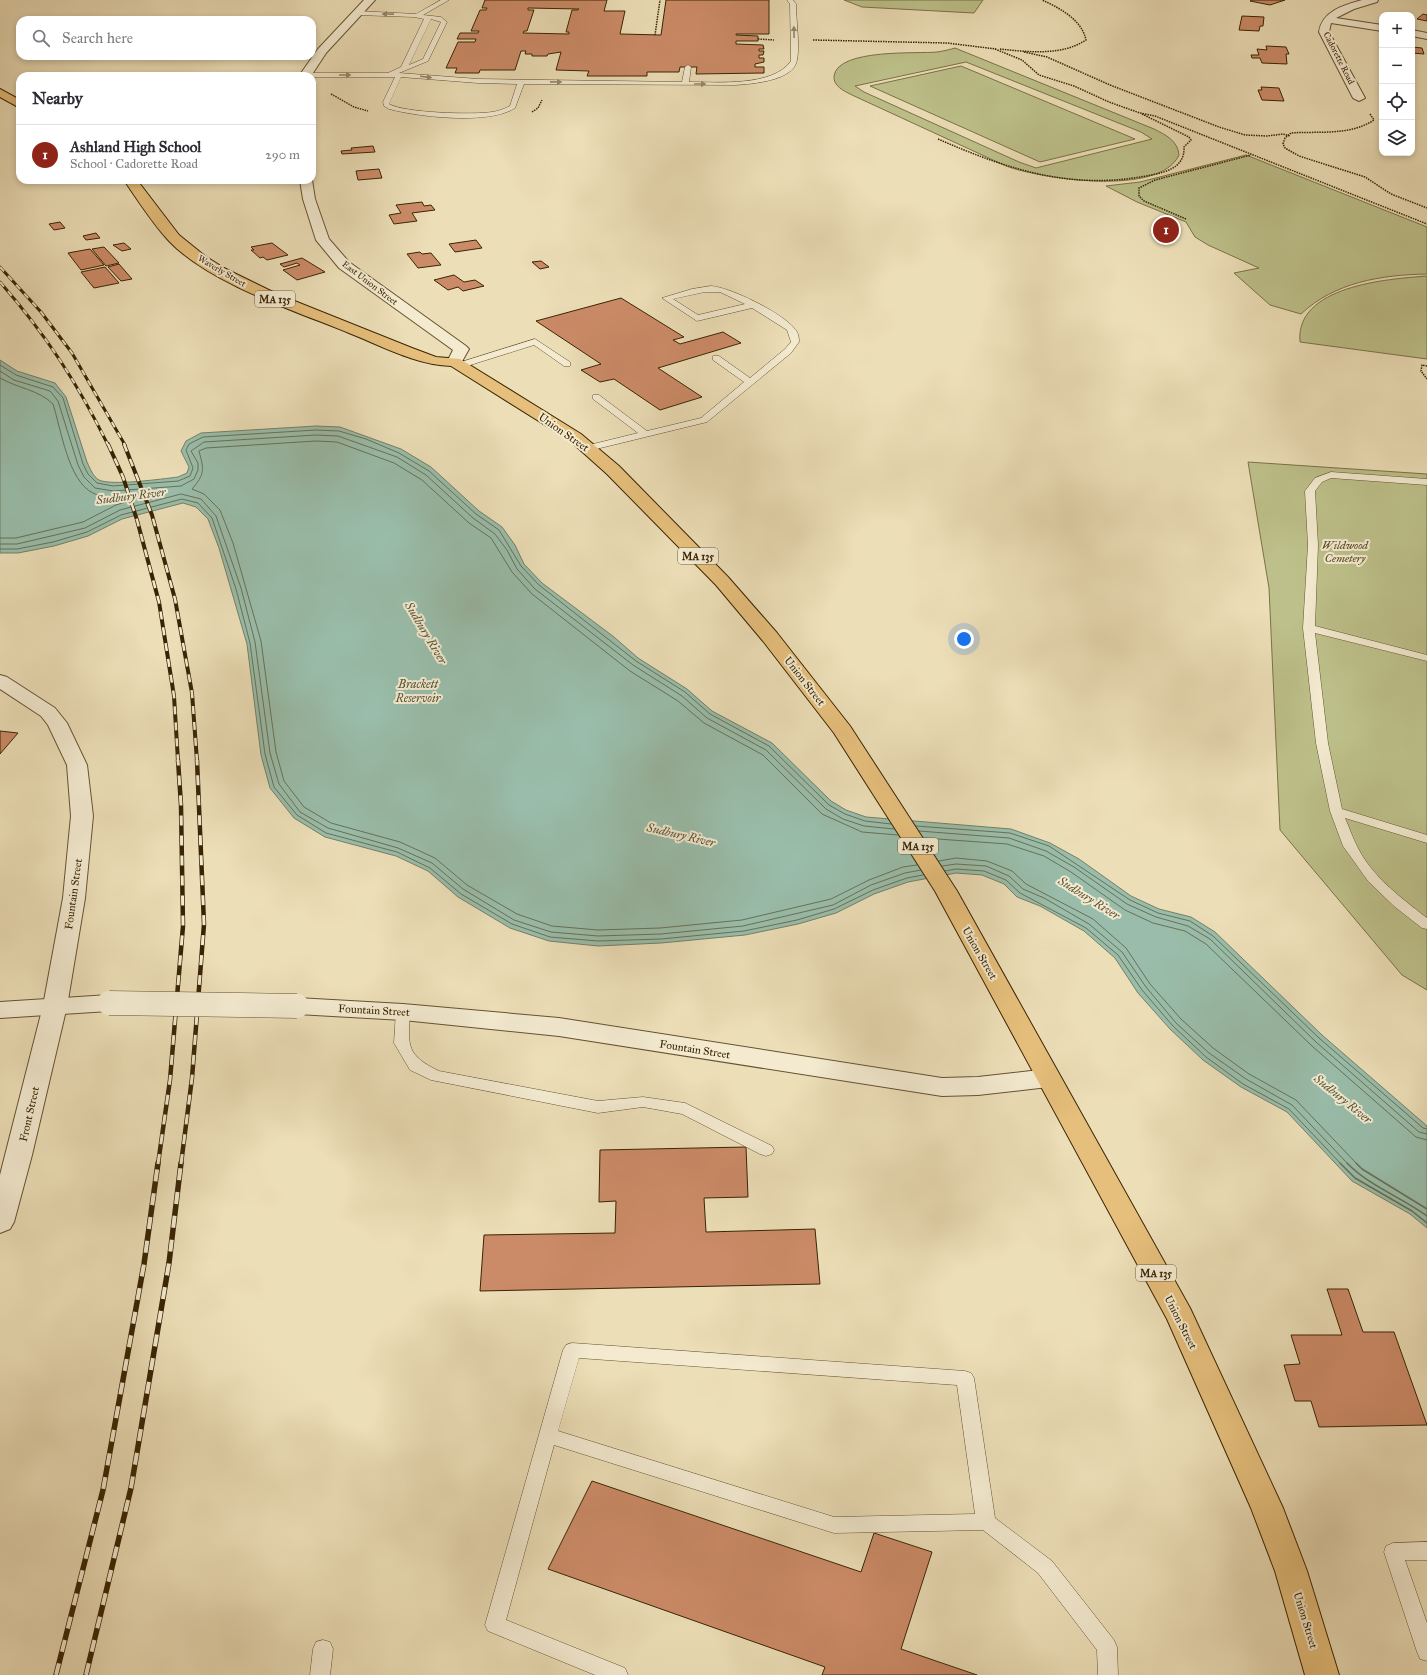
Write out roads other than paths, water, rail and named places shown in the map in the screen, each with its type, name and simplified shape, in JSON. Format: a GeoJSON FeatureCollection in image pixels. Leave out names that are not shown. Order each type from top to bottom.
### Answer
{"type":"FeatureCollection","features":[{"type":"Feature","properties":{"kind":"main road"},"geometry":{"type":"LineString","coordinates":[[0,92],[16,102]]}},
{"type":"Feature","properties":{"kind":"main road","name":"Waverly Street"},"geometry":{"type":"LineString","coordinates":[[133,184],[174,238],[200,259],[219,271],[245,285],[301,309],[434,361],[458,363]]}},
{"type":"Feature","properties":{"kind":"main road","name":"Union Street"},"geometry":{"type":"LineString","coordinates":[[458,363],[575,437],[613,470],[731,592],[770,637],[843,730],[946,891],[1180,1316],[1226,1414],[1267,1508],[1291,1571],[1322,1675]]}},
{"type":"Feature","properties":{"kind":"street"},"geometry":{"type":"LineString","coordinates":[[308,72],[322,51],[370,0]]}},
{"type":"Feature","properties":{"kind":"street","name":"Cadorette Road"},"geometry":{"type":"LineString","coordinates":[[1359,98],[1324,32],[1325,24],[1340,11],[1373,0]]}},
{"type":"Feature","properties":{"kind":"street"},"geometry":{"type":"LineString","coordinates":[[1328,20],[1379,28]]}},
{"type":"Feature","properties":{"kind":"street"},"geometry":{"type":"LineString","coordinates":[[1415,34],[1427,36]]}},
{"type":"Feature","properties":{"kind":"street","name":"East Union Street"},"geometry":{"type":"LineString","coordinates":[[307,184],[309,200],[323,240],[344,265],[461,349],[458,363]]}},
{"type":"Feature","properties":{"kind":"street","name":"Fountain Street"},"geometry":{"type":"LineString","coordinates":[[0,681],[48,712],[64,735],[77,765],[82,816],[74,898],[55,1006],[108,1003],[297,1006],[403,1012],[559,1027],[942,1087],[978,1086],[1048,1078]]}},
{"type":"Feature","properties":{"kind":"street"},"geometry":{"type":"LineString","coordinates":[[0,1010],[55,1006]]}},
{"type":"Feature","properties":{"kind":"street","name":"Front Street"},"geometry":{"type":"LineString","coordinates":[[0,1222],[19,1155],[55,1006]]}},
{"type":"Feature","properties":{"kind":"lane"},"geometry":{"type":"LineString","coordinates":[[418,15],[446,0]]}},
{"type":"Feature","properties":{"kind":"lane"},"geometry":{"type":"LineString","coordinates":[[316,75],[399,75],[463,81],[685,84],[738,83],[765,79],[781,74],[790,68],[794,61],[793,4],[790,0]]}},
{"type":"Feature","properties":{"kind":"lane"},"geometry":{"type":"LineString","coordinates":[[357,13],[418,15],[440,18],[444,22],[426,60],[419,64],[387,75]]}},
{"type":"Feature","properties":{"kind":"lane"},"geometry":{"type":"LineString","coordinates":[[404,68],[427,20],[426,16]]}},
{"type":"Feature","properties":{"kind":"lane"},"geometry":{"type":"LineString","coordinates":[[685,84],[688,67]]}},
{"type":"Feature","properties":{"kind":"lane"},"geometry":{"type":"LineString","coordinates":[[399,75],[386,102],[388,106],[396,109],[478,116],[494,116],[510,111],[513,107],[520,82]]}},
{"type":"Feature","properties":{"kind":"lane"},"geometry":{"type":"LineString","coordinates":[[588,448],[704,420],[788,351],[795,342],[795,335],[790,328],[730,292],[719,289],[708,289],[666,298],[697,318],[752,306]]}},
{"type":"Feature","properties":{"kind":"lane"},"geometry":{"type":"LineString","coordinates":[[458,363],[535,342],[567,364]]}},
{"type":"Feature","properties":{"kind":"lane"},"geometry":{"type":"LineString","coordinates":[[716,358],[750,382]]}},
{"type":"Feature","properties":{"kind":"lane"},"geometry":{"type":"LineString","coordinates":[[596,397],[645,434]]}},
{"type":"Feature","properties":{"kind":"lane"},"geometry":{"type":"LineString","coordinates":[[1427,482],[1331,475],[1320,478],[1314,482],[1310,491],[1313,546],[1309,599],[1309,628],[1322,743],[1336,810],[1350,846],[1373,878],[1400,904],[1427,925]]}},
{"type":"Feature","properties":{"kind":"lane"},"geometry":{"type":"LineString","coordinates":[[1309,628],[1427,658]]}},
{"type":"Feature","properties":{"kind":"lane"},"geometry":{"type":"LineString","coordinates":[[1336,810],[1427,839]]}},
{"type":"Feature","properties":{"kind":"lane"},"geometry":{"type":"LineString","coordinates":[[403,1012],[401,1043],[415,1066],[436,1076],[598,1107],[643,1102],[685,1109],[766,1150]]}},
{"type":"Feature","properties":{"kind":"lane"},"geometry":{"type":"LineString","coordinates":[[618,1675],[495,1625],[572,1350],[965,1378],[986,1522]]}},
{"type":"Feature","properties":{"kind":"lane"},"geometry":{"type":"LineString","coordinates":[[549,1436],[834,1525],[986,1522],[1045,1567],[1107,1647],[1108,1675]]}},
{"type":"Feature","properties":{"kind":"lane"},"geometry":{"type":"LineString","coordinates":[[1427,1551],[1393,1552],[1427,1652]]}},
{"type":"Feature","properties":{"kind":"lane"},"geometry":{"type":"LineString","coordinates":[[320,1675],[323,1649]]}},
{"type":"Feature","properties":{"kind":"water","name":"Brackett Reservoir"},"geometry":{"type":"Polygon","coordinates":[[[0,360],[17,371],[55,383],[66,397],[87,462],[93,475],[97,479],[105,482],[125,482],[178,477],[187,473],[189,467],[181,451],[186,441],[201,433],[316,426],[340,427],[401,449],[431,467],[479,511],[502,527],[515,545],[524,564],[542,583],[614,637],[638,658],[687,689],[712,711],[772,743],[831,801],[846,810],[866,817],[1011,829],[1050,843],[1079,859],[1131,896],[1159,909],[1191,917],[1215,932],[1322,1035],[1427,1126],[1427,1228],[1410,1214],[1352,1181],[1287,1112],[1241,1087],[1203,1060],[1170,1029],[1138,993],[1115,958],[1084,931],[1040,906],[1017,897],[1004,884],[982,875],[956,873],[908,882],[874,894],[836,913],[798,924],[745,935],[661,943],[598,946],[549,941],[510,928],[458,897],[428,871],[396,856],[325,837],[294,818],[270,788],[261,755],[247,644],[219,548],[208,519],[196,507],[183,503],[122,519],[88,536],[54,546],[18,553],[0,553],[0,360]]]}},
{"type":"Feature","properties":{"kind":"railway"},"geometry":{"type":"LineString","coordinates":[[0,267],[41,312],[72,353],[125,445]]}},
{"type":"Feature","properties":{"kind":"railway"},"geometry":{"type":"LineString","coordinates":[[0,282],[32,321],[60,360],[85,400],[108,445]]}},
{"type":"Feature","properties":{"kind":"railway"},"geometry":{"type":"LineString","coordinates":[[108,444],[123,477],[137,520],[159,602],[174,696],[178,761]]}},
{"type":"Feature","properties":{"kind":"railway"},"geometry":{"type":"LineString","coordinates":[[124,444],[152,515],[175,599],[192,693],[197,761]]}},
{"type":"Feature","properties":{"kind":"railway"},"geometry":{"type":"LineString","coordinates":[[158,1164],[170,1080],[183,926],[181,805],[178,760]]}},
{"type":"Feature","properties":{"kind":"railway"},"geometry":{"type":"LineString","coordinates":[[181,1164],[192,1078],[204,924],[197,760]]}},
{"type":"Feature","properties":{"kind":"railway"},"geometry":{"type":"LineString","coordinates":[[56,1675],[103,1490],[144,1264],[158,1163]]}},
{"type":"Feature","properties":{"kind":"railway"},"geometry":{"type":"LineString","coordinates":[[86,1675],[131,1488],[169,1263],[181,1163]]}},
{"type":"Feature","properties":{"kind":"place","name":"Ashland High School"},"geometry":{"type":"Point","coordinates":[1166,230]}},
{"type":"Feature","properties":{"kind":"water label","name":"Sudbury River"},"geometry":{"type":"Point","coordinates":[131,496]}},
{"type":"Feature","properties":{"kind":"water label","name":"Sudbury River"},"geometry":{"type":"Point","coordinates":[426,633]}},
{"type":"Feature","properties":{"kind":"water label","name":"Sudbury River"},"geometry":{"type":"Point","coordinates":[681,835]}},
{"type":"Feature","properties":{"kind":"water label","name":"Sudbury River"},"geometry":{"type":"Point","coordinates":[1089,898]}},
{"type":"Feature","properties":{"kind":"water label","name":"Sudbury River"},"geometry":{"type":"Point","coordinates":[1343,1099]}},
{"type":"Feature","properties":{"kind":"park label","name":"Wildwood Cemetery"},"geometry":{"type":"Point","coordinates":[1345,551]}}]}
